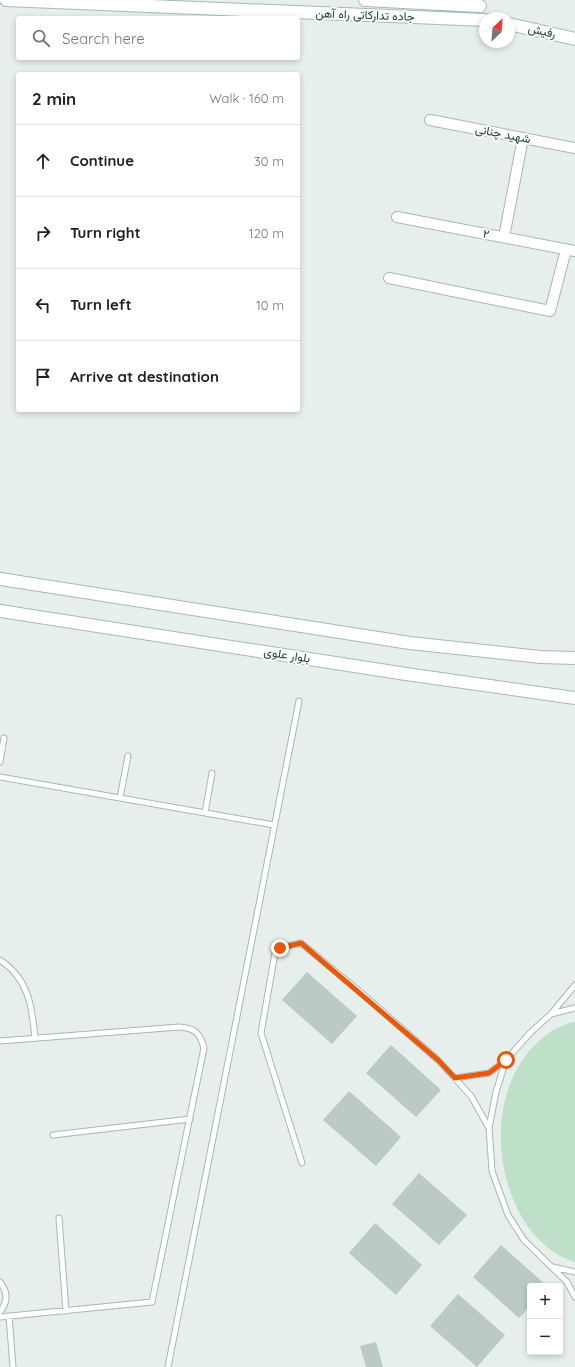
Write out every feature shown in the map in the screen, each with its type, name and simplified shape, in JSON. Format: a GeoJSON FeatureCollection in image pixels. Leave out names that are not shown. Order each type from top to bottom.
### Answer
{"type":"FeatureCollection","features":[{"type":"Feature","properties":{"kind":"main road","name":"جاده تدارکاتی راه آهن"},"geometry":{"type":"LineString","coordinates":[[6,0],[479,20]]}},
{"type":"Feature","properties":{"kind":"main road","name":"جاده تدارکاتی راه آهن"},"geometry":{"type":"LineString","coordinates":[[365,0],[479,3]]}},
{"type":"Feature","properties":{"kind":"main road"},"geometry":{"type":"LineString","coordinates":[[479,3],[485,12]]}},
{"type":"Feature","properties":{"kind":"main road","name":"رفیش"},"geometry":{"type":"LineString","coordinates":[[515,25],[575,39]]}},
{"type":"Feature","properties":{"kind":"main road"},"geometry":{"type":"LineString","coordinates":[[0,579],[410,643],[541,657],[575,658]]}},
{"type":"Feature","properties":{"kind":"main road","name":"بلوار علوی"},"geometry":{"type":"LineString","coordinates":[[0,611],[406,674],[575,698]]}},
{"type":"Feature","properties":{"kind":"street","name":"شهید چنانی"},"geometry":{"type":"LineString","coordinates":[[430,120],[575,148]]}},
{"type":"Feature","properties":{"kind":"street"},"geometry":{"type":"LineString","coordinates":[[504,238],[523,138]]}},
{"type":"Feature","properties":{"kind":"street","name":"۲"},"geometry":{"type":"LineString","coordinates":[[397,217],[571,251]]}},
{"type":"Feature","properties":{"kind":"street"},"geometry":{"type":"LineString","coordinates":[[389,278],[550,311],[571,251]]}},
{"type":"Feature","properties":{"kind":"lane"},"geometry":{"type":"LineString","coordinates":[[168,1367],[298,701]]}},
{"type":"Feature","properties":{"kind":"lane"},"geometry":{"type":"LineString","coordinates":[[0,762],[4,738]]}},
{"type":"Feature","properties":{"kind":"lane"},"geometry":{"type":"LineString","coordinates":[[120,798],[128,756]]}},
{"type":"Feature","properties":{"kind":"lane"},"geometry":{"type":"LineString","coordinates":[[205,813],[212,773]]}},
{"type":"Feature","properties":{"kind":"lane"},"geometry":{"type":"LineString","coordinates":[[0,778],[274,825]]}},
{"type":"Feature","properties":{"kind":"lane"},"geometry":{"type":"LineString","coordinates":[[302,1163],[262,1033],[276,953],[280,948],[301,943],[432,1055],[471,1096],[489,1128]]}},
{"type":"Feature","properties":{"kind":"lane"},"geometry":{"type":"LineString","coordinates":[[0,960],[12,970],[26,989],[30,1000],[35,1038]]}},
{"type":"Feature","properties":{"kind":"lane"},"geometry":{"type":"LineString","coordinates":[[455,1078],[489,1073],[506,1060],[531,1032],[552,1014],[575,985]]}},
{"type":"Feature","properties":{"kind":"lane"},"geometry":{"type":"LineString","coordinates":[[552,1014],[575,1008]]}},
{"type":"Feature","properties":{"kind":"lane"},"geometry":{"type":"LineString","coordinates":[[0,1041],[179,1027],[196,1031],[202,1039],[204,1048],[152,1302],[0,1317]]}},
{"type":"Feature","properties":{"kind":"lane"},"geometry":{"type":"LineString","coordinates":[[506,1060],[496,1092],[489,1128],[492,1171],[508,1215],[524,1240],[567,1282],[575,1298]]}},
{"type":"Feature","properties":{"kind":"lane"},"geometry":{"type":"LineString","coordinates":[[53,1135],[190,1119]]}},
{"type":"Feature","properties":{"kind":"lane"},"geometry":{"type":"LineString","coordinates":[[59,1218],[66,1311]]}},
{"type":"Feature","properties":{"kind":"lane"},"geometry":{"type":"LineString","coordinates":[[552,1267],[575,1272]]}},
{"type":"Feature","properties":{"kind":"lane"},"geometry":{"type":"LineString","coordinates":[[0,1282],[4,1286],[6,1293],[4,1307],[0,1312]]}},
{"type":"Feature","properties":{"kind":"lane"},"geometry":{"type":"LineString","coordinates":[[9,1316],[13,1367]]}},
{"type":"Feature","properties":{"kind":"green space"},"geometry":{"type":"Polygon","coordinates":[[[572,1022],[575,1022],[575,1262],[555,1253],[538,1239],[529,1228],[516,1206],[507,1181],[502,1155],[501,1128],[505,1102],[513,1077],[526,1055],[545,1036],[572,1022]]]}},
{"type":"Feature","properties":{"kind":"building"},"geometry":{"type":"Polygon","coordinates":[[[307,972],[357,1016],[332,1044],[282,1000],[307,972]]]}},
{"type":"Feature","properties":{"kind":"building"},"geometry":{"type":"Polygon","coordinates":[[[391,1045],[441,1090],[416,1117],[366,1073],[391,1045]]]}},
{"type":"Feature","properties":{"kind":"building"},"geometry":{"type":"Polygon","coordinates":[[[349,1091],[401,1137],[376,1166],[323,1120],[349,1091]]]}},
{"type":"Feature","properties":{"kind":"building"},"geometry":{"type":"Polygon","coordinates":[[[419,1173],[467,1215],[439,1245],[392,1204],[419,1173]]]}},
{"type":"Feature","properties":{"kind":"building"},"geometry":{"type":"Polygon","coordinates":[[[375,1223],[422,1265],[396,1295],[349,1253],[375,1223]]]}},
{"type":"Feature","properties":{"kind":"building"},"geometry":{"type":"Polygon","coordinates":[[[501,1245],[544,1283],[527,1283],[527,1309],[519,1318],[473,1277],[501,1245]]]}},
{"type":"Feature","properties":{"kind":"building"},"geometry":{"type":"Polygon","coordinates":[[[458,1294],[505,1335],[477,1367],[430,1326],[458,1294]]]}},
{"type":"Feature","properties":{"kind":"building"},"geometry":{"type":"Polygon","coordinates":[[[376,1342],[383,1367],[366,1367],[360,1346],[376,1342]]]}},
{"type":"Feature","properties":{"kind":"route"},"geometry":{"type":"LineString","coordinates":[[280,948],[301,943],[438,1060],[455,1078],[489,1073],[506,1060]]}}]}
